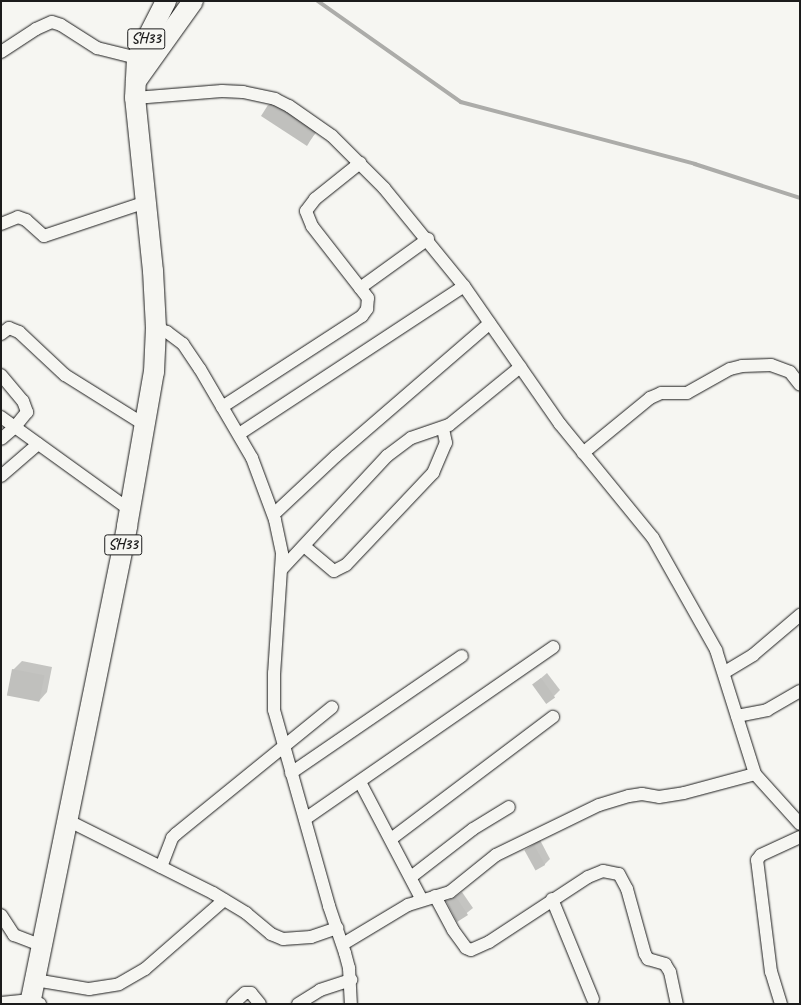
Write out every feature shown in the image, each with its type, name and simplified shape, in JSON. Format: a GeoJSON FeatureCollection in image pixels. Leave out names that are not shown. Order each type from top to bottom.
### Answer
{"type":"FeatureCollection","features":[{"type":"Feature","properties":{"kind":"main road","name":"SH33"},"geometry":{"type":"LineString","coordinates":[[34,1002],[42,946],[130,510],[154,372],[156,328],[135,89],[137,58],[166,1]]}},
{"type":"Feature","properties":{"kind":"main road","name":"SH33"},"geometry":{"type":"LineString","coordinates":[[135,89],[188,7]]}},
{"type":"Feature","properties":{"kind":"street"},"geometry":{"type":"LineString","coordinates":[[1,52],[36,29],[52,22],[61,25],[97,48],[137,58]]}},
{"type":"Feature","properties":{"kind":"street"},"geometry":{"type":"LineString","coordinates":[[135,89],[222,91],[260,95],[289,106],[315,123],[360,163],[428,238],[583,453],[653,538],[702,624],[725,672],[755,774],[800,824]]}},
{"type":"Feature","properties":{"kind":"street"},"geometry":{"type":"LineString","coordinates":[[222,407],[362,316],[369,304],[360,288],[312,226],[306,211],[315,198],[360,163]]}},
{"type":"Feature","properties":{"kind":"street"},"geometry":{"type":"LineString","coordinates":[[1,224],[18,217],[26,220],[44,236],[146,202]]}},
{"type":"Feature","properties":{"kind":"street"},"geometry":{"type":"LineString","coordinates":[[360,288],[428,238]]}},
{"type":"Feature","properties":{"kind":"street"},"geometry":{"type":"LineString","coordinates":[[239,434],[464,286]]}},
{"type":"Feature","properties":{"kind":"street"},"geometry":{"type":"LineString","coordinates":[[274,514],[336,456],[490,324]]}},
{"type":"Feature","properties":{"kind":"street"},"geometry":{"type":"LineString","coordinates":[[1,334],[9,328],[19,332],[65,375],[145,425]]}},
{"type":"Feature","properties":{"kind":"street"},"geometry":{"type":"LineString","coordinates":[[156,328],[167,332],[183,344],[239,434],[258,470],[274,514],[280,539],[282,570],[273,690],[276,722],[343,944],[351,980],[351,1004]]}},
{"type":"Feature","properties":{"kind":"street"},"geometry":{"type":"LineString","coordinates":[[583,453],[650,398],[661,393],[687,393],[718,374],[742,366],[771,365],[790,372],[799,378]]}},
{"type":"Feature","properties":{"kind":"street"},"geometry":{"type":"LineString","coordinates":[[282,570],[387,456],[411,438],[443,429],[520,366]]}},
{"type":"Feature","properties":{"kind":"street"},"geometry":{"type":"LineString","coordinates":[[1,375],[26,407],[27,412],[15,427],[1,439]]}},
{"type":"Feature","properties":{"kind":"street"},"geometry":{"type":"LineString","coordinates":[[1,417],[130,510]]}},
{"type":"Feature","properties":{"kind":"street"},"geometry":{"type":"LineString","coordinates":[[304,546],[334,571],[346,565],[433,473],[446,443],[443,429]]}},
{"type":"Feature","properties":{"kind":"street"},"geometry":{"type":"LineString","coordinates":[[1,476],[38,444]]}},
{"type":"Feature","properties":{"kind":"street"},"geometry":{"type":"LineString","coordinates":[[725,672],[753,655],[800,615]]}},
{"type":"Feature","properties":{"kind":"street"},"geometry":{"type":"LineString","coordinates":[[305,819],[553,647]]}},
{"type":"Feature","properties":{"kind":"street"},"geometry":{"type":"LineString","coordinates":[[291,773],[462,656]]}},
{"type":"Feature","properties":{"kind":"street"},"geometry":{"type":"LineString","coordinates":[[737,716],[767,710],[800,691]]}},
{"type":"Feature","properties":{"kind":"street"},"geometry":{"type":"LineString","coordinates":[[161,868],[168,847],[176,834],[332,707]]}},
{"type":"Feature","properties":{"kind":"street"},"geometry":{"type":"LineString","coordinates":[[391,838],[553,717]]}},
{"type":"Feature","properties":{"kind":"street"},"geometry":{"type":"LineString","coordinates":[[343,944],[397,910],[422,900],[450,892],[496,855],[599,805],[629,796],[642,794],[659,797],[684,793],[755,774]]}},
{"type":"Feature","properties":{"kind":"street"},"geometry":{"type":"LineString","coordinates":[[360,782],[391,838],[422,900]]}},
{"type":"Feature","properties":{"kind":"street"},"geometry":{"type":"LineString","coordinates":[[411,877],[473,829],[509,807]]}},
{"type":"Feature","properties":{"kind":"street"},"geometry":{"type":"LineString","coordinates":[[67,820],[224,900],[271,934],[283,939],[310,937],[337,928]]}},
{"type":"Feature","properties":{"kind":"street"},"geometry":{"type":"LineString","coordinates":[[781,1004],[771,972],[757,860],[761,856],[800,837]]}},
{"type":"Feature","properties":{"kind":"street"},"geometry":{"type":"LineString","coordinates":[[435,896],[453,930],[466,948],[471,950],[489,942],[576,884],[603,871],[619,874],[627,889],[645,954],[648,959],[665,964],[670,972],[677,1004]]}},
{"type":"Feature","properties":{"kind":"street"},"geometry":{"type":"LineString","coordinates":[[552,899],[593,999]]}},
{"type":"Feature","properties":{"kind":"street"},"geometry":{"type":"LineString","coordinates":[[36,980],[89,989],[119,984],[145,969],[224,900]]}},
{"type":"Feature","properties":{"kind":"street"},"geometry":{"type":"LineString","coordinates":[[1,916],[14,935],[42,946]]}},
{"type":"Feature","properties":{"kind":"street"},"geometry":{"type":"LineString","coordinates":[[298,1004],[320,990],[351,980]]}},
{"type":"Feature","properties":{"kind":"street"},"geometry":{"type":"LineString","coordinates":[[233,1004],[245,993],[251,993],[260,1004]]}},
{"type":"Feature","properties":{"kind":"street"},"geometry":{"type":"LineString","coordinates":[[1,1003],[34,1002]]}},
{"type":"Feature","properties":{"kind":"building"},"geometry":{"type":"Polygon","coordinates":[[[268,105],[282,111],[315,133],[307,146],[261,116],[268,105]]]}},
{"type":"Feature","properties":{"kind":"building"},"geometry":{"type":"Polygon","coordinates":[[[12,669],[44,675],[39,702],[7,696],[12,669]]]}},
{"type":"Feature","properties":{"kind":"building"},"geometry":{"type":"Polygon","coordinates":[[[541,678],[555,697],[546,704],[532,684],[541,678]]]}},
{"type":"Feature","properties":{"kind":"building"},"geometry":{"type":"Polygon","coordinates":[[[534,845],[545,865],[536,870],[524,850],[534,845]]]}},
{"type":"Feature","properties":{"kind":"building"},"geometry":{"type":"Polygon","coordinates":[[[456,897],[468,915],[457,922],[446,901],[456,897]]]}},
{"type":"Feature","properties":{"kind":"waterway"},"geometry":{"type":"LineString","coordinates":[[318,1],[461,102],[695,164],[800,198]]}}]}
